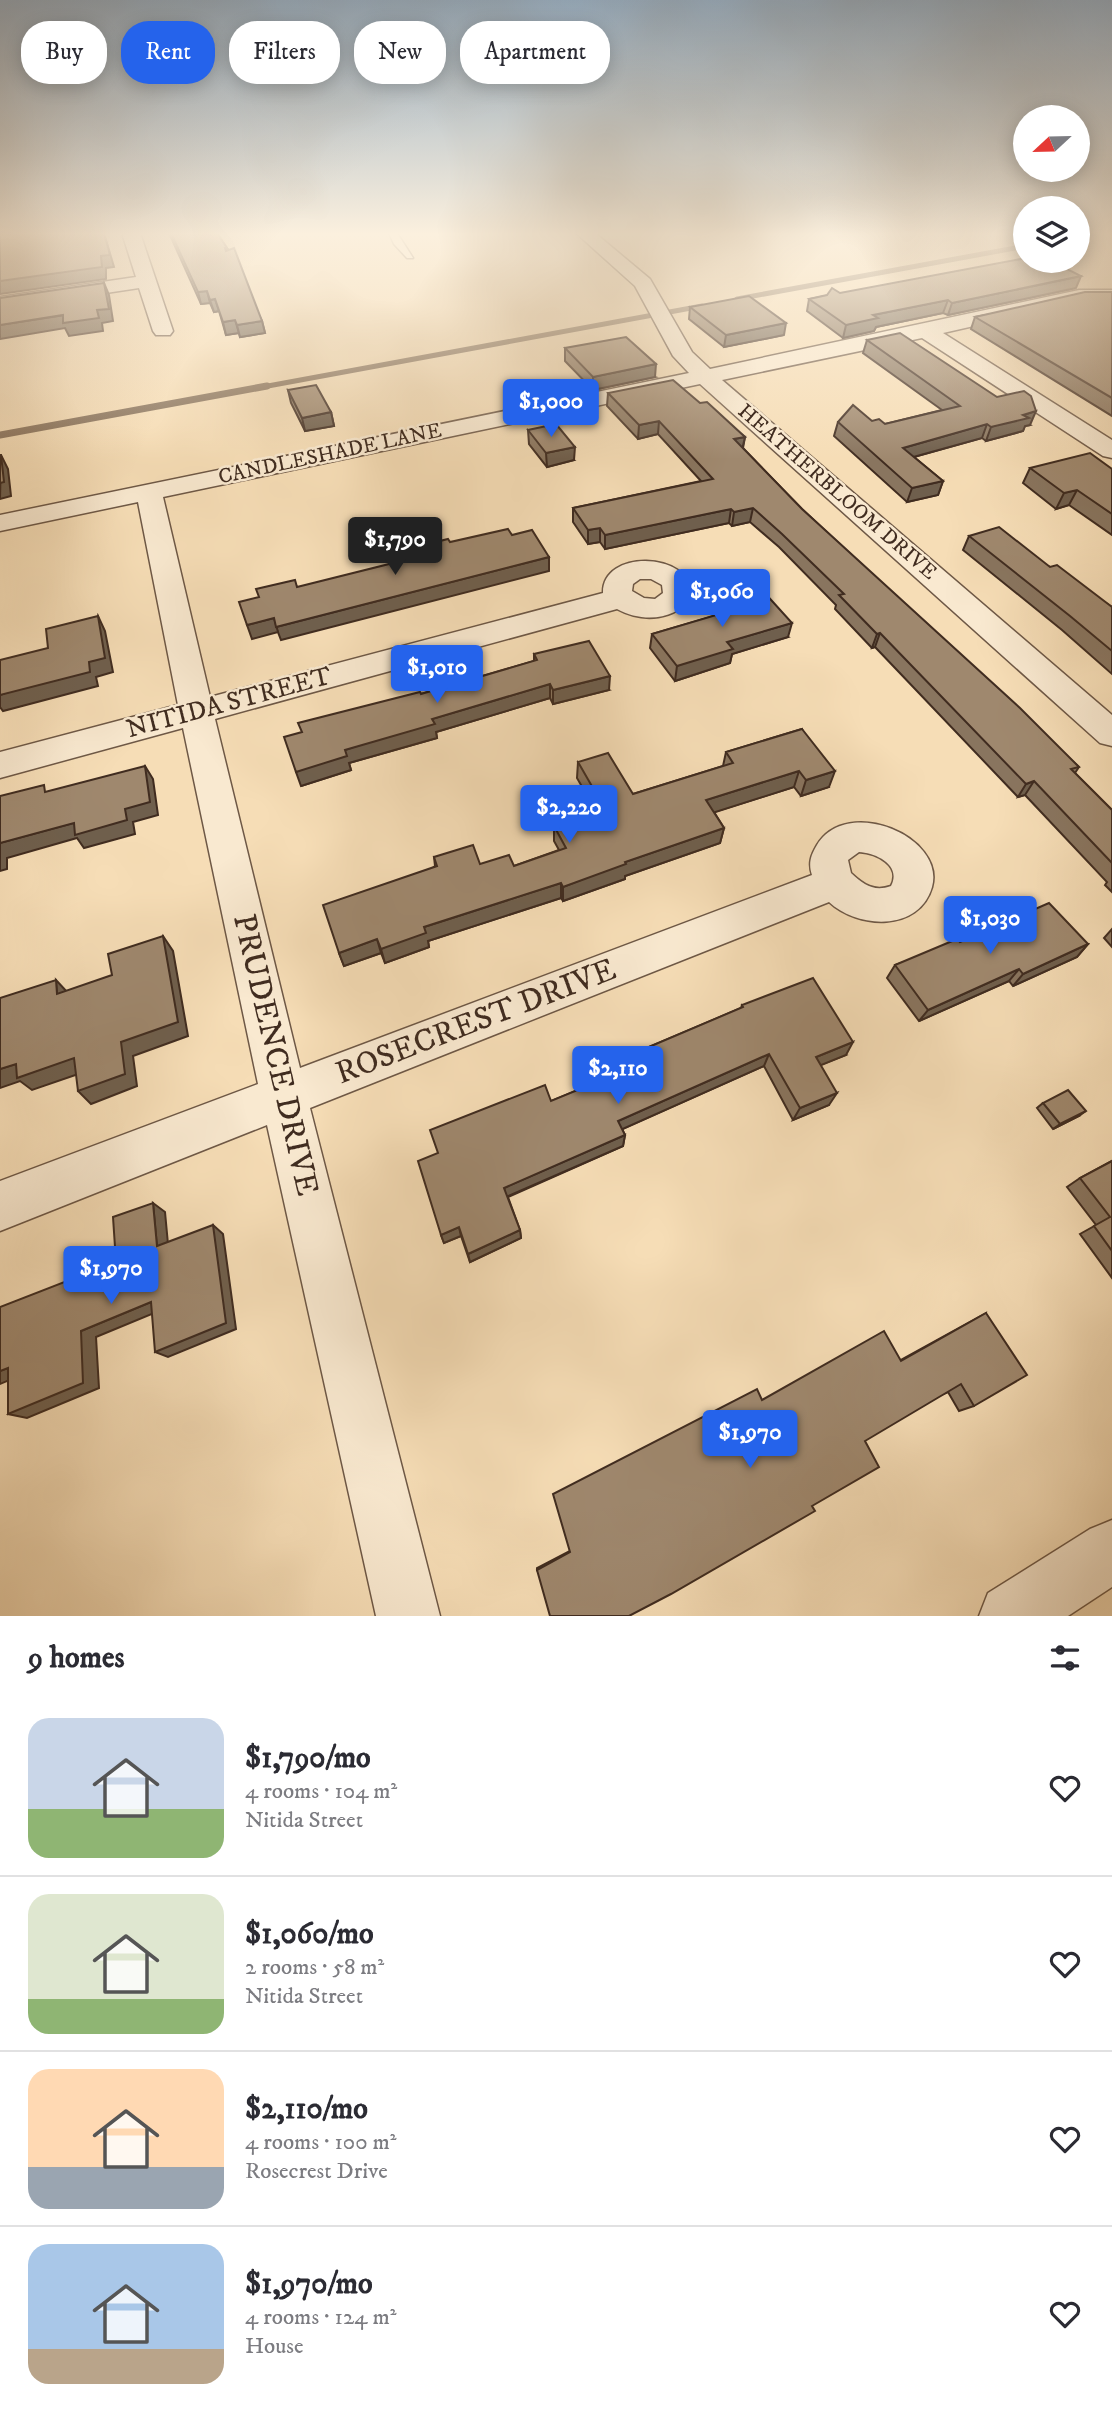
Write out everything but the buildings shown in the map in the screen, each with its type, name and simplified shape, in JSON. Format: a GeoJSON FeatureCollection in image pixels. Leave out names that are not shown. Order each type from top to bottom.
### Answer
{"type":"FeatureCollection","features":[{"type":"Feature","properties":{"kind":"street"},"geometry":{"type":"LineString","coordinates":[[156,308],[163,331]]}},
{"type":"Feature","properties":{"kind":"street","name":"HEATHERBLOOM DRIVE"},"geometry":{"type":"LineString","coordinates":[[657,308],[684,356],[703,375],[1112,734]]}},
{"type":"Feature","properties":{"kind":"street","name":"CANDLESHADE LANE"},"geometry":{"type":"LineString","coordinates":[[0,523],[1024,308]]}},
{"type":"Feature","properties":{"kind":"street"},"geometry":{"type":"LineString","coordinates":[[925,331],[1112,451]]}},
{"type":"Feature","properties":{"kind":"street","name":"PRUDENCE DRIVE"},"geometry":{"type":"LineString","coordinates":[[149,492],[195,712],[408,1616]]}},
{"type":"Feature","properties":{"kind":"street","name":"NITIDA STREET"},"geometry":{"type":"LineString","coordinates":[[0,765],[621,598]]}},
{"type":"Feature","properties":{"kind":"street","name":"ROSECREST DRIVE"},"geometry":{"type":"LineString","coordinates":[[0,1206],[835,883]]}},
{"type":"Feature","properties":{"kind":"street"},"geometry":{"type":"LineString","coordinates":[[1011,1616],[1112,1551]]}},
{"type":"Feature","properties":{"kind":"waterway"},"geometry":{"type":"LineString","coordinates":[[257,388],[689,308]]}},
{"type":"Feature","properties":{"kind":"waterway"},"geometry":{"type":"LineString","coordinates":[[0,435],[267,386]]}}]}
